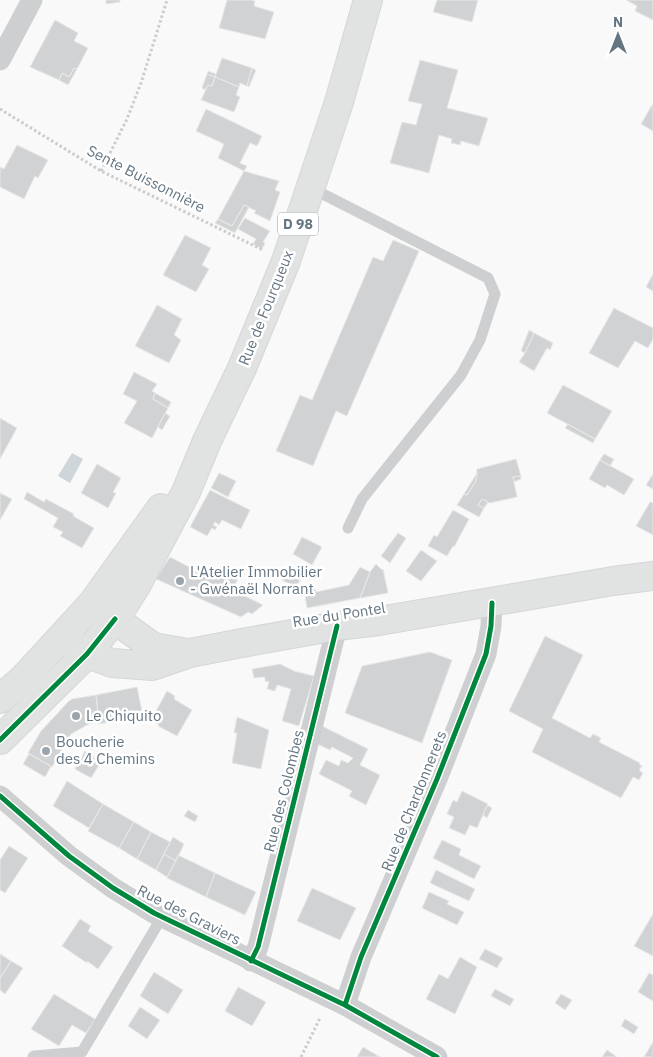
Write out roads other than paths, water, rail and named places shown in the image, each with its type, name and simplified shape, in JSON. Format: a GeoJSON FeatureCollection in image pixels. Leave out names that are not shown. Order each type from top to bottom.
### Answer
{"type":"FeatureCollection","features":[{"type":"Feature","properties":{"kind":"main road","name":"Rue de Fourqueux"},"geometry":{"type":"LineString","coordinates":[[114,619],[136,586],[186,492],[207,441],[242,368],[286,261],[339,102],[368,0]]}},
{"type":"Feature","properties":{"kind":"main road","name":"Rue de Fourqueux"},"geometry":{"type":"LineString","coordinates":[[12,680],[63,637],[92,604],[207,441]]}},
{"type":"Feature","properties":{"kind":"main road","name":"Rue du Pontel"},"geometry":{"type":"LineString","coordinates":[[63,637],[87,654],[112,663],[152,666],[190,653],[338,626],[653,576]]}},
{"type":"Feature","properties":{"kind":"main road","name":"Rue du Pontel"},"geometry":{"type":"LineString","coordinates":[[92,604],[153,647],[190,653]]}},
{"type":"Feature","properties":{"kind":"main road","name":"D 98"},"geometry":{"type":"LineString","coordinates":[[0,740],[87,654],[114,619]]}},
{"type":"Feature","properties":{"kind":"main road","name":"D 98"},"geometry":{"type":"LineString","coordinates":[[0,699],[12,680]]}},
{"type":"Feature","properties":{"kind":"street"},"geometry":{"type":"LineString","coordinates":[[0,60],[32,0]]}},
{"type":"Feature","properties":{"kind":"street","name":"Rue de Chardonnerets"},"geometry":{"type":"LineString","coordinates":[[337,1001],[361,957],[437,779],[486,654],[491,626],[492,602]]}},
{"type":"Feature","properties":{"kind":"street","name":"Rue des Colombes"},"geometry":{"type":"LineString","coordinates":[[251,961],[258,947],[338,626]]}},
{"type":"Feature","properties":{"kind":"street","name":"Rue des Graviers"},"geometry":{"type":"LineString","coordinates":[[0,796],[68,856],[113,888],[162,917],[337,1001],[437,1057]]}},
{"type":"Feature","properties":{"kind":"lane"},"geometry":{"type":"LineString","coordinates":[[311,188],[488,278],[495,294],[480,340],[461,375],[362,499],[348,528]]}},
{"type":"Feature","properties":{"kind":"lane"},"geometry":{"type":"LineString","coordinates":[[33,1057],[82,1052],[162,917]]}},
{"type":"Feature","properties":{"kind":"place","name":"L'Atelier Immobilier - Gwénaël Norrant"},"geometry":{"type":"Point","coordinates":[180,581]}},
{"type":"Feature","properties":{"kind":"place","name":"Le Chiquito"},"geometry":{"type":"Point","coordinates":[76,716]}},
{"type":"Feature","properties":{"kind":"place","name":"Boucherie des 4 Chemins"},"geometry":{"type":"Point","coordinates":[46,751]}}]}
